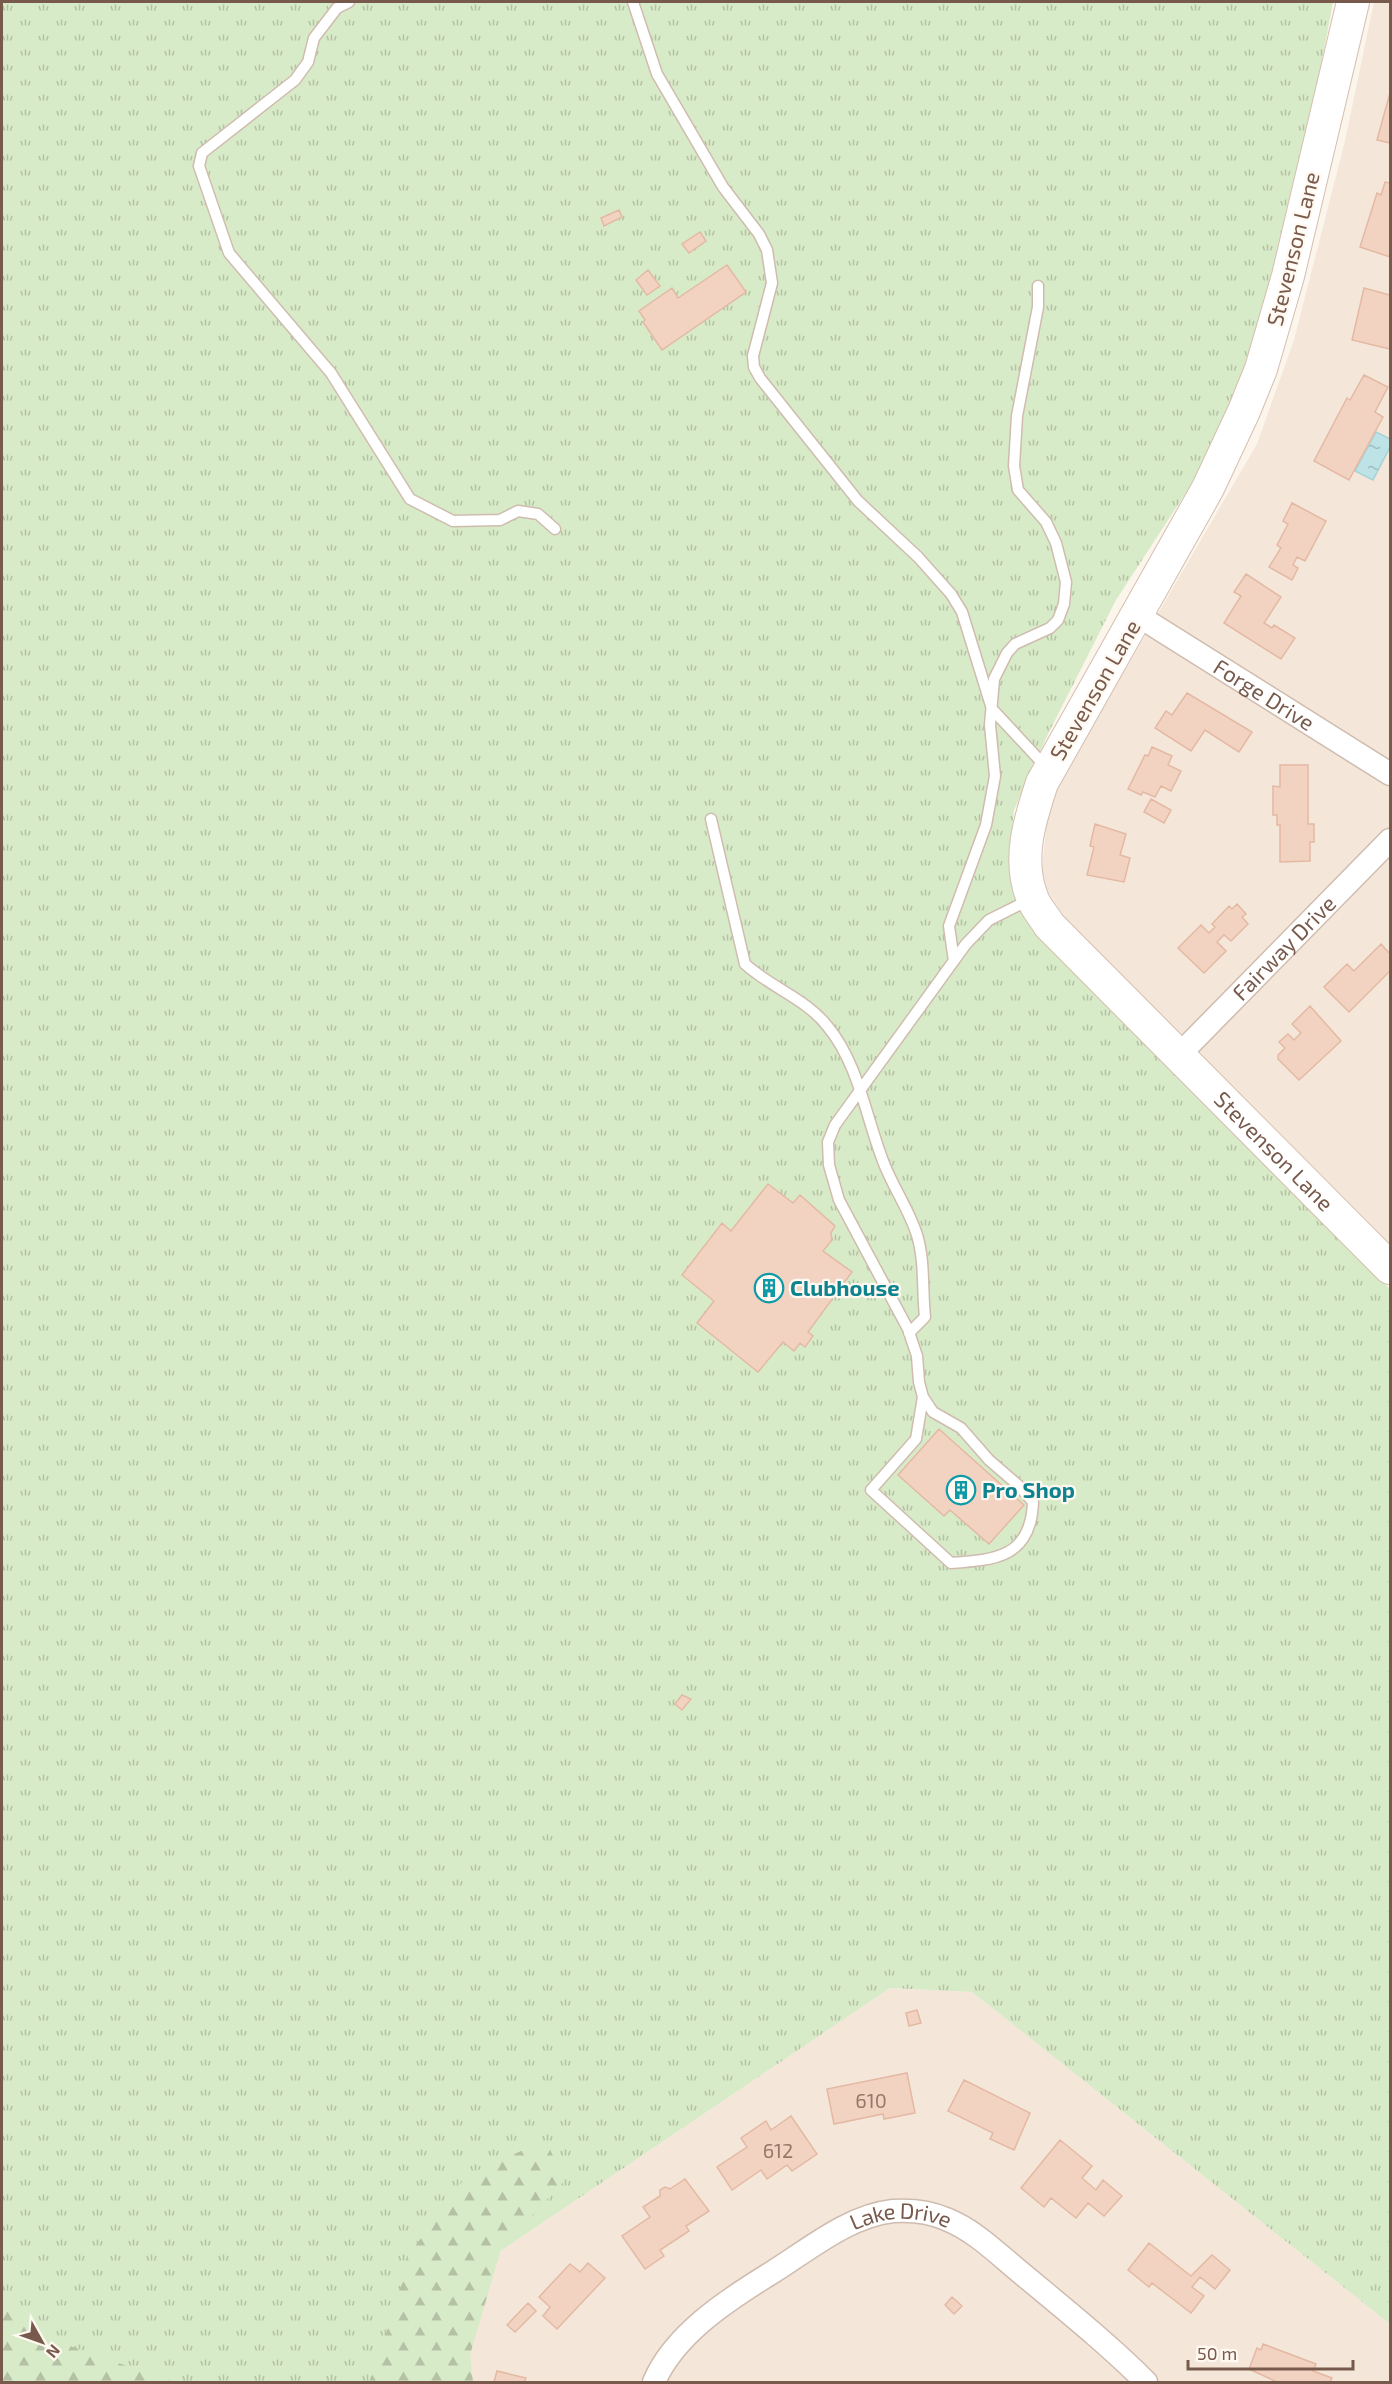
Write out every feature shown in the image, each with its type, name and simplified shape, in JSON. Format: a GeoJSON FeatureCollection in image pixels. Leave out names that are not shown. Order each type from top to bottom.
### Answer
{"type":"FeatureCollection","features":[{"type":"Feature","properties":{"kind":"street","name":"Stevenson Lane"},"geometry":{"type":"LineString","coordinates":[[1353,2],[1288,276],[1260,369],[1244,411],[1208,488],[1049,770],[1031,816],[1025,850],[1026,876],[1032,899],[1049,925],[1390,1268]]}},
{"type":"Feature","properties":{"kind":"street","name":"Forge Drive"},"geometry":{"type":"LineString","coordinates":[[1137,615],[1390,774]]}},
{"type":"Feature","properties":{"kind":"street","name":"Fairway Drive"},"geometry":{"type":"LineString","coordinates":[[1179,1055],[1390,840]]}},
{"type":"Feature","properties":{"kind":"street","name":"Lake Drive"},"geometry":{"type":"LineString","coordinates":[[654,2382],[666,2360],[678,2345],[751,2286],[846,2226],[891,2211],[916,2211],[946,2218],[981,2241],[1064,2309],[1146,2382]]}},
{"type":"Feature","properties":{"kind":"lane"},"geometry":{"type":"LineString","coordinates":[[349,2],[337,8],[314,38],[308,62],[295,80],[202,153],[199,166],[229,253],[331,373],[410,499],[453,521],[500,520],[518,511],[538,514],[555,529]]}},
{"type":"Feature","properties":{"kind":"lane"},"geometry":{"type":"LineString","coordinates":[[633,2],[657,74],[723,188],[759,234],[766,250],[772,283],[753,356],[754,367],[780,405],[858,501],[918,557],[951,594],[962,612],[992,709],[1049,770]]}},
{"type":"Feature","properties":{"kind":"lane"},"geometry":{"type":"LineString","coordinates":[[954,961],[949,926],[986,825],[995,776],[990,725],[994,679],[1007,652],[1015,644],[1050,628],[1058,620],[1064,604],[1066,582],[1056,543],[1046,522],[1018,490],[1014,466],[1017,416],[1038,307],[1038,286]]}},
{"type":"Feature","properties":{"kind":"lane"},"geometry":{"type":"LineString","coordinates":[[711,819],[745,964],[800,1002],[828,1026],[853,1068],[858,1092],[884,1163],[917,1235],[922,1260],[924,1317],[909,1333]]}},
{"type":"Feature","properties":{"kind":"lane"},"geometry":{"type":"LineString","coordinates":[[923,1397],[916,1439],[871,1490],[951,1563],[992,1561],[1014,1549],[1032,1516],[1033,1502],[1018,1485],[989,1460],[962,1428],[933,1412],[923,1397],[917,1356],[909,1333],[839,1200],[829,1165],[828,1142],[835,1125],[954,961],[989,920],[1032,899]]}},
{"type":"Feature","properties":{"kind":"shaded area"},"geometry":{"type":"Polygon","coordinates":[[[1374,2],[1390,2],[1390,1251],[1076,938],[1041,879],[1049,800],[1257,444],[1294,340],[1345,141],[1374,2]]]}},
{"type":"Feature","properties":{"kind":"shaded area"},"geometry":{"type":"Polygon","coordinates":[[[890,1988],[972,1992],[1390,2324],[1390,2382],[421,2382],[480,2265],[890,1988]]]}},
{"type":"Feature","properties":{"kind":"green space"},"geometry":{"type":"Polygon","coordinates":[[[2,2],[1333,2],[1297,194],[1242,387],[1189,488],[1116,600],[1048,734],[1014,810],[1009,859],[1026,921],[1390,1289],[1390,2324],[972,1992],[890,1988],[480,2265],[421,2382],[2,2382],[2,2]]]}},
{"type":"Feature","properties":{"kind":"green space"},"geometry":{"type":"Polygon","coordinates":[[[546,2140],[564,2181],[501,2249],[470,2355],[473,2382],[370,2382],[396,2304],[408,2256],[467,2175],[546,2140]]]}},
{"type":"Feature","properties":{"kind":"green space"},"geometry":{"type":"Polygon","coordinates":[[[2,2300],[53,2340],[173,2382],[2,2382],[2,2300]]]}},
{"type":"Feature","properties":{"kind":"water"},"geometry":{"type":"Polygon","coordinates":[[[1376,432],[1390,439],[1390,447],[1373,480],[1355,471],[1376,432]]]}},
{"type":"Feature","properties":{"kind":"building"},"geometry":{"type":"Polygon","coordinates":[[[1390,93],[1390,143],[1377,140],[1390,93]]]}},
{"type":"Feature","properties":{"kind":"building"},"geometry":{"type":"Polygon","coordinates":[[[1385,182],[1390,183],[1390,257],[1360,247],[1377,193],[1381,195],[1385,182]]]}},
{"type":"Feature","properties":{"kind":"building"},"geometry":{"type":"Polygon","coordinates":[[[619,210],[622,217],[604,226],[601,218],[619,210]]]}},
{"type":"Feature","properties":{"kind":"building"},"geometry":{"type":"Polygon","coordinates":[[[700,232],[706,241],[689,253],[682,244],[700,232]]]}},
{"type":"Feature","properties":{"kind":"building"},"geometry":{"type":"Polygon","coordinates":[[[727,265],[746,292],[662,350],[643,322],[645,320],[639,311],[672,288],[678,298],[727,265]]]}},
{"type":"Feature","properties":{"kind":"building"},"geometry":{"type":"Polygon","coordinates":[[[648,270],[660,286],[647,295],[636,280],[648,270]]]}},
{"type":"Feature","properties":{"kind":"building"},"geometry":{"type":"Polygon","coordinates":[[[1364,288],[1390,295],[1390,349],[1352,340],[1364,288]]]}},
{"type":"Feature","properties":{"kind":"building"},"geometry":{"type":"Polygon","coordinates":[[[1364,375],[1388,387],[1375,412],[1383,417],[1349,480],[1314,461],[1347,398],[1350,400],[1364,375]]]}},
{"type":"Feature","properties":{"kind":"building"},"geometry":{"type":"Polygon","coordinates":[[[1292,503],[1326,521],[1305,561],[1297,557],[1293,565],[1298,568],[1292,580],[1269,567],[1281,548],[1277,545],[1288,524],[1283,521],[1292,503]]]}},
{"type":"Feature","properties":{"kind":"building"},"geometry":{"type":"Polygon","coordinates":[[[1246,574],[1281,597],[1264,623],[1272,628],[1274,625],[1295,638],[1281,659],[1224,623],[1241,596],[1234,592],[1246,574]]]}},
{"type":"Feature","properties":{"kind":"building"},"geometry":{"type":"Polygon","coordinates":[[[1187,693],[1252,732],[1239,752],[1205,730],[1191,751],[1155,728],[1166,711],[1172,715],[1187,693]]]}},
{"type":"Feature","properties":{"kind":"building"},"geometry":{"type":"Polygon","coordinates":[[[1152,747],[1172,756],[1168,765],[1181,771],[1171,791],[1161,786],[1155,797],[1143,792],[1141,795],[1128,789],[1145,755],[1148,756],[1152,747]]]}},
{"type":"Feature","properties":{"kind":"building"},"geometry":{"type":"Polygon","coordinates":[[[1280,765],[1308,765],[1308,824],[1314,824],[1314,842],[1310,842],[1310,861],[1280,862],[1280,825],[1277,825],[1277,815],[1273,815],[1273,786],[1280,787],[1280,765]]]}},
{"type":"Feature","properties":{"kind":"building"},"geometry":{"type":"Polygon","coordinates":[[[1151,799],[1171,810],[1164,823],[1144,812],[1151,799]]]}},
{"type":"Feature","properties":{"kind":"building"},"geometry":{"type":"Polygon","coordinates":[[[1095,824],[1126,834],[1120,855],[1130,858],[1124,882],[1087,875],[1094,847],[1090,846],[1095,824]]]}},
{"type":"Feature","properties":{"kind":"building"},"geometry":{"type":"Polygon","coordinates":[[[1237,904],[1246,914],[1242,917],[1248,924],[1231,941],[1224,935],[1217,942],[1226,951],[1204,973],[1178,948],[1201,925],[1209,933],[1215,927],[1212,924],[1229,906],[1232,909],[1237,904]]]}},
{"type":"Feature","properties":{"kind":"building"},"geometry":{"type":"Polygon","coordinates":[[[1381,944],[1390,954],[1390,971],[1349,1012],[1324,987],[1347,964],[1354,971],[1381,944]]]}},
{"type":"Feature","properties":{"kind":"building"},"geometry":{"type":"Polygon","coordinates":[[[1310,1006],[1341,1041],[1299,1080],[1278,1059],[1278,1055],[1285,1048],[1279,1042],[1288,1034],[1294,1040],[1301,1033],[1292,1024],[1310,1006]]]}},
{"type":"Feature","properties":{"kind":"building","name":"Clubhouse"},"geometry":{"type":"Polygon","coordinates":[[[768,1184],[793,1203],[800,1195],[835,1226],[831,1233],[832,1240],[823,1251],[852,1272],[808,1332],[813,1336],[805,1347],[800,1343],[794,1351],[783,1342],[758,1372],[697,1323],[714,1301],[682,1275],[722,1223],[731,1231],[768,1184]]]}},
{"type":"Feature","properties":{"kind":"building","name":"Pro Shop"},"geometry":{"type":"Polygon","coordinates":[[[939,1429],[1024,1505],[989,1544],[950,1510],[944,1516],[898,1475],[939,1429]]]}},
{"type":"Feature","properties":{"kind":"building"},"geometry":{"type":"Polygon","coordinates":[[[682,1695],[691,1699],[682,1710],[675,1704],[682,1695]]]}},
{"type":"Feature","properties":{"kind":"building"},"geometry":{"type":"Polygon","coordinates":[[[917,2010],[921,2023],[909,2026],[906,2013],[917,2010]]]}},
{"type":"Feature","properties":{"kind":"building"},"geometry":{"type":"Polygon","coordinates":[[[907,2073],[915,2113],[884,2119],[883,2114],[834,2124],[827,2089],[907,2073]]]}},
{"type":"Feature","properties":{"kind":"building"},"geometry":{"type":"Polygon","coordinates":[[[964,2080],[1030,2113],[1014,2150],[990,2139],[993,2133],[948,2111],[964,2080]]]}},
{"type":"Feature","properties":{"kind":"building"},"geometry":{"type":"Polygon","coordinates":[[[791,2116],[817,2154],[792,2171],[787,2165],[767,2179],[761,2170],[732,2190],[717,2167],[747,2147],[741,2138],[766,2121],[771,2130],[791,2116]]]}},
{"type":"Feature","properties":{"kind":"building"},"geometry":{"type":"Polygon","coordinates":[[[1060,2140],[1092,2166],[1082,2178],[1096,2190],[1103,2180],[1122,2196],[1104,2216],[1088,2203],[1076,2218],[1051,2198],[1044,2207],[1021,2188],[1060,2140]]]}},
{"type":"Feature","properties":{"kind":"building"},"geometry":{"type":"Polygon","coordinates":[[[685,2179],[709,2211],[686,2226],[689,2231],[660,2250],[664,2256],[645,2269],[622,2236],[650,2217],[643,2207],[660,2196],[660,2190],[665,2187],[670,2189],[685,2179]]]}},
{"type":"Feature","properties":{"kind":"building"},"geometry":{"type":"Polygon","coordinates":[[[1149,2243],[1191,2276],[1212,2255],[1230,2270],[1215,2289],[1200,2277],[1192,2287],[1204,2296],[1191,2313],[1152,2283],[1149,2287],[1128,2270],[1149,2243]]]}},
{"type":"Feature","properties":{"kind":"building"},"geometry":{"type":"Polygon","coordinates":[[[588,2263],[605,2278],[557,2329],[543,2316],[550,2307],[539,2297],[570,2264],[580,2272],[588,2263]]]}},
{"type":"Feature","properties":{"kind":"building"},"geometry":{"type":"Polygon","coordinates":[[[952,2297],[962,2306],[954,2314],[945,2305],[952,2297]]]}},
{"type":"Feature","properties":{"kind":"building"},"geometry":{"type":"Polygon","coordinates":[[[528,2303],[536,2311],[515,2332],[507,2325],[528,2303]]]}},
{"type":"Feature","properties":{"kind":"building"},"geometry":{"type":"Polygon","coordinates":[[[1263,2344],[1316,2364],[1313,2371],[1332,2378],[1330,2382],[1277,2382],[1249,2369],[1257,2348],[1261,2350],[1263,2344]]]}},
{"type":"Feature","properties":{"kind":"building"},"geometry":{"type":"Polygon","coordinates":[[[497,2371],[526,2378],[524,2382],[494,2382],[497,2371]]]}},
{"type":"Feature","properties":{"kind":"place","name":"Clubhouse"},"geometry":{"type":"Point","coordinates":[769,1288]}},
{"type":"Feature","properties":{"kind":"place","name":"Pro Shop"},"geometry":{"type":"Point","coordinates":[961,1490]}}]}
